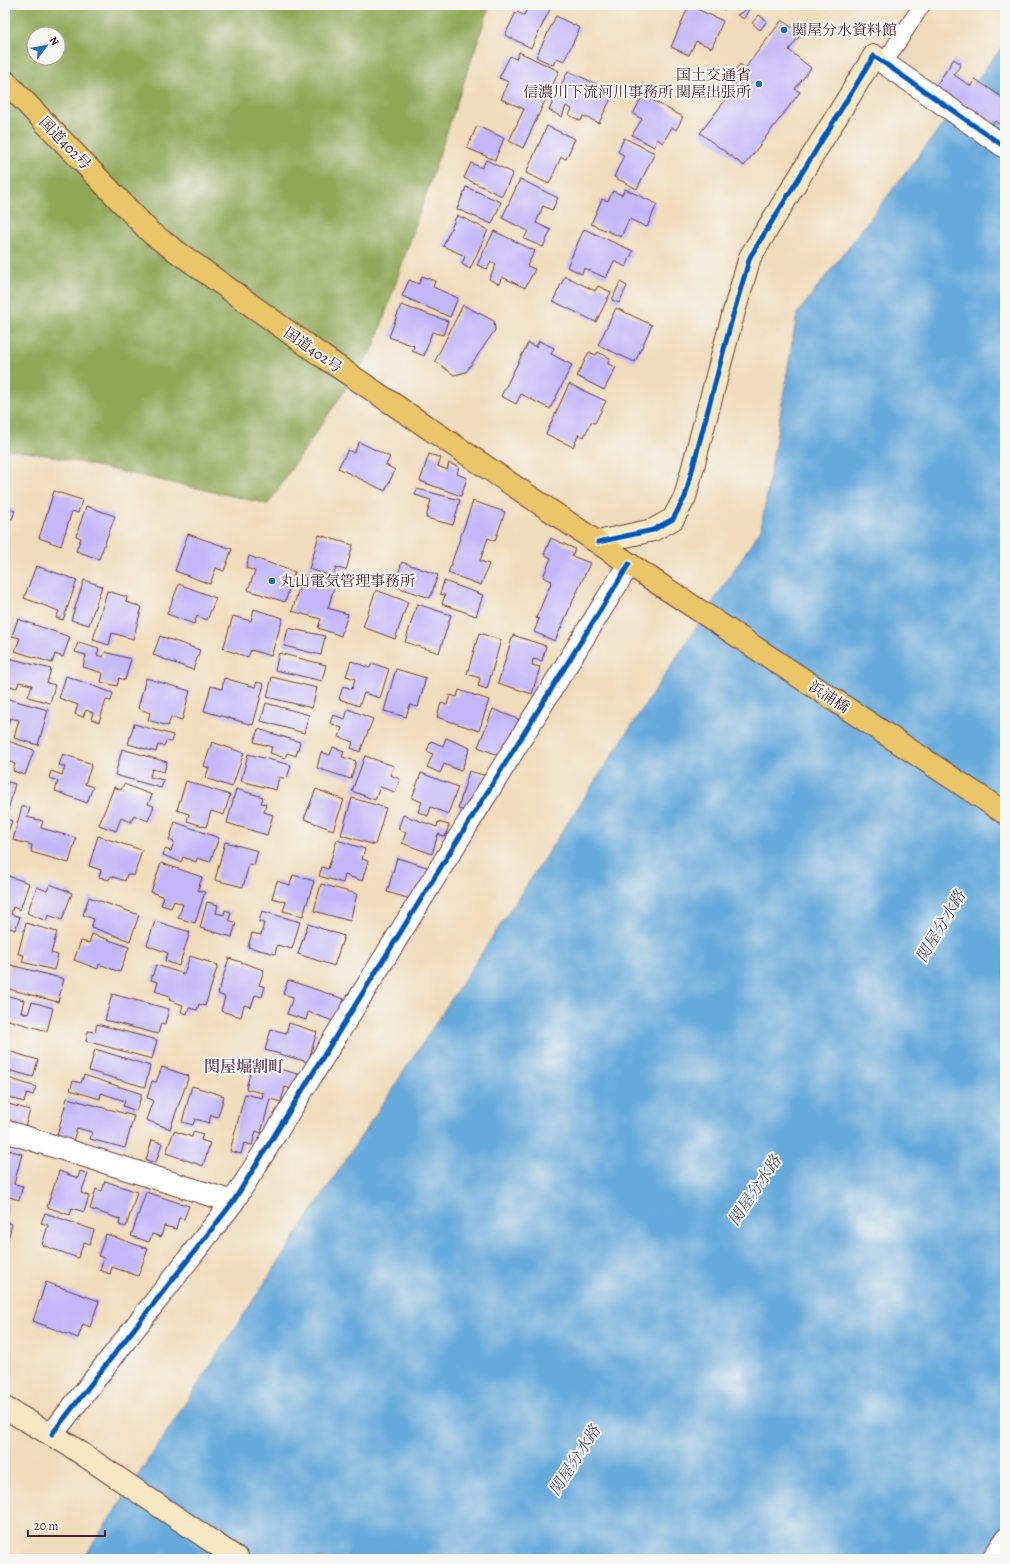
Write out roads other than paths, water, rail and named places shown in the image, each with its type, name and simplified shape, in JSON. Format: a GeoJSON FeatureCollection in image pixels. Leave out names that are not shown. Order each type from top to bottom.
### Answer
{"type":"FeatureCollection","features":[{"type":"Feature","properties":{"kind":"highway","name":"国道402号"},"geometry":{"type":"LineString","coordinates":[[5,81],[151,233],[322,356],[653,580]]}},
{"type":"Feature","properties":{"kind":"highway","name":"浜浦橋"},"geometry":{"type":"LineString","coordinates":[[653,580],[1005,813]]}},
{"type":"Feature","properties":{"kind":"street"},"geometry":{"type":"LineString","coordinates":[[598,542],[653,530],[673,519],[685,497],[733,315],[750,257],[879,59],[1005,147]]}},
{"type":"Feature","properties":{"kind":"street"},"geometry":{"type":"LineString","coordinates":[[60,1440],[233,1202],[629,564]]}},
{"type":"Feature","properties":{"kind":"street"},"geometry":{"type":"LineString","coordinates":[[5,1131],[233,1202]]}},
{"type":"Feature","properties":{"kind":"street"},"geometry":{"type":"LineString","coordinates":[[5,1408],[60,1440],[238,1559]]}},
{"type":"Feature","properties":{"kind":"lane"},"geometry":{"type":"LineString","coordinates":[[879,59],[922,5]]}},
{"type":"Feature","properties":{"kind":"lane"},"geometry":{"type":"LineString","coordinates":[[989,1559],[1005,1536]]}},
{"type":"Feature","properties":{"kind":"water","name":"関屋分水路"},"geometry":{"type":"Polygon","coordinates":[[[1005,43],[1005,1524],[981,1559],[83,1559],[761,529],[797,314],[1005,43]]]}},
{"type":"Feature","properties":{"kind":"place","name":"関屋分水資料館"},"geometry":{"type":"Point","coordinates":[784,30]}},
{"type":"Feature","properties":{"kind":"place","name":"国土交通省 信濃川下流河川事務所 関屋出張所"},"geometry":{"type":"Point","coordinates":[759,84]}},
{"type":"Feature","properties":{"kind":"place","name":"丸山電気管理事務所"},"geometry":{"type":"Point","coordinates":[272,581]}},
{"type":"Feature","properties":{"kind":"district","name":"関屋堀割町"},"geometry":{"type":"Point","coordinates":[244,1066]}}]}
